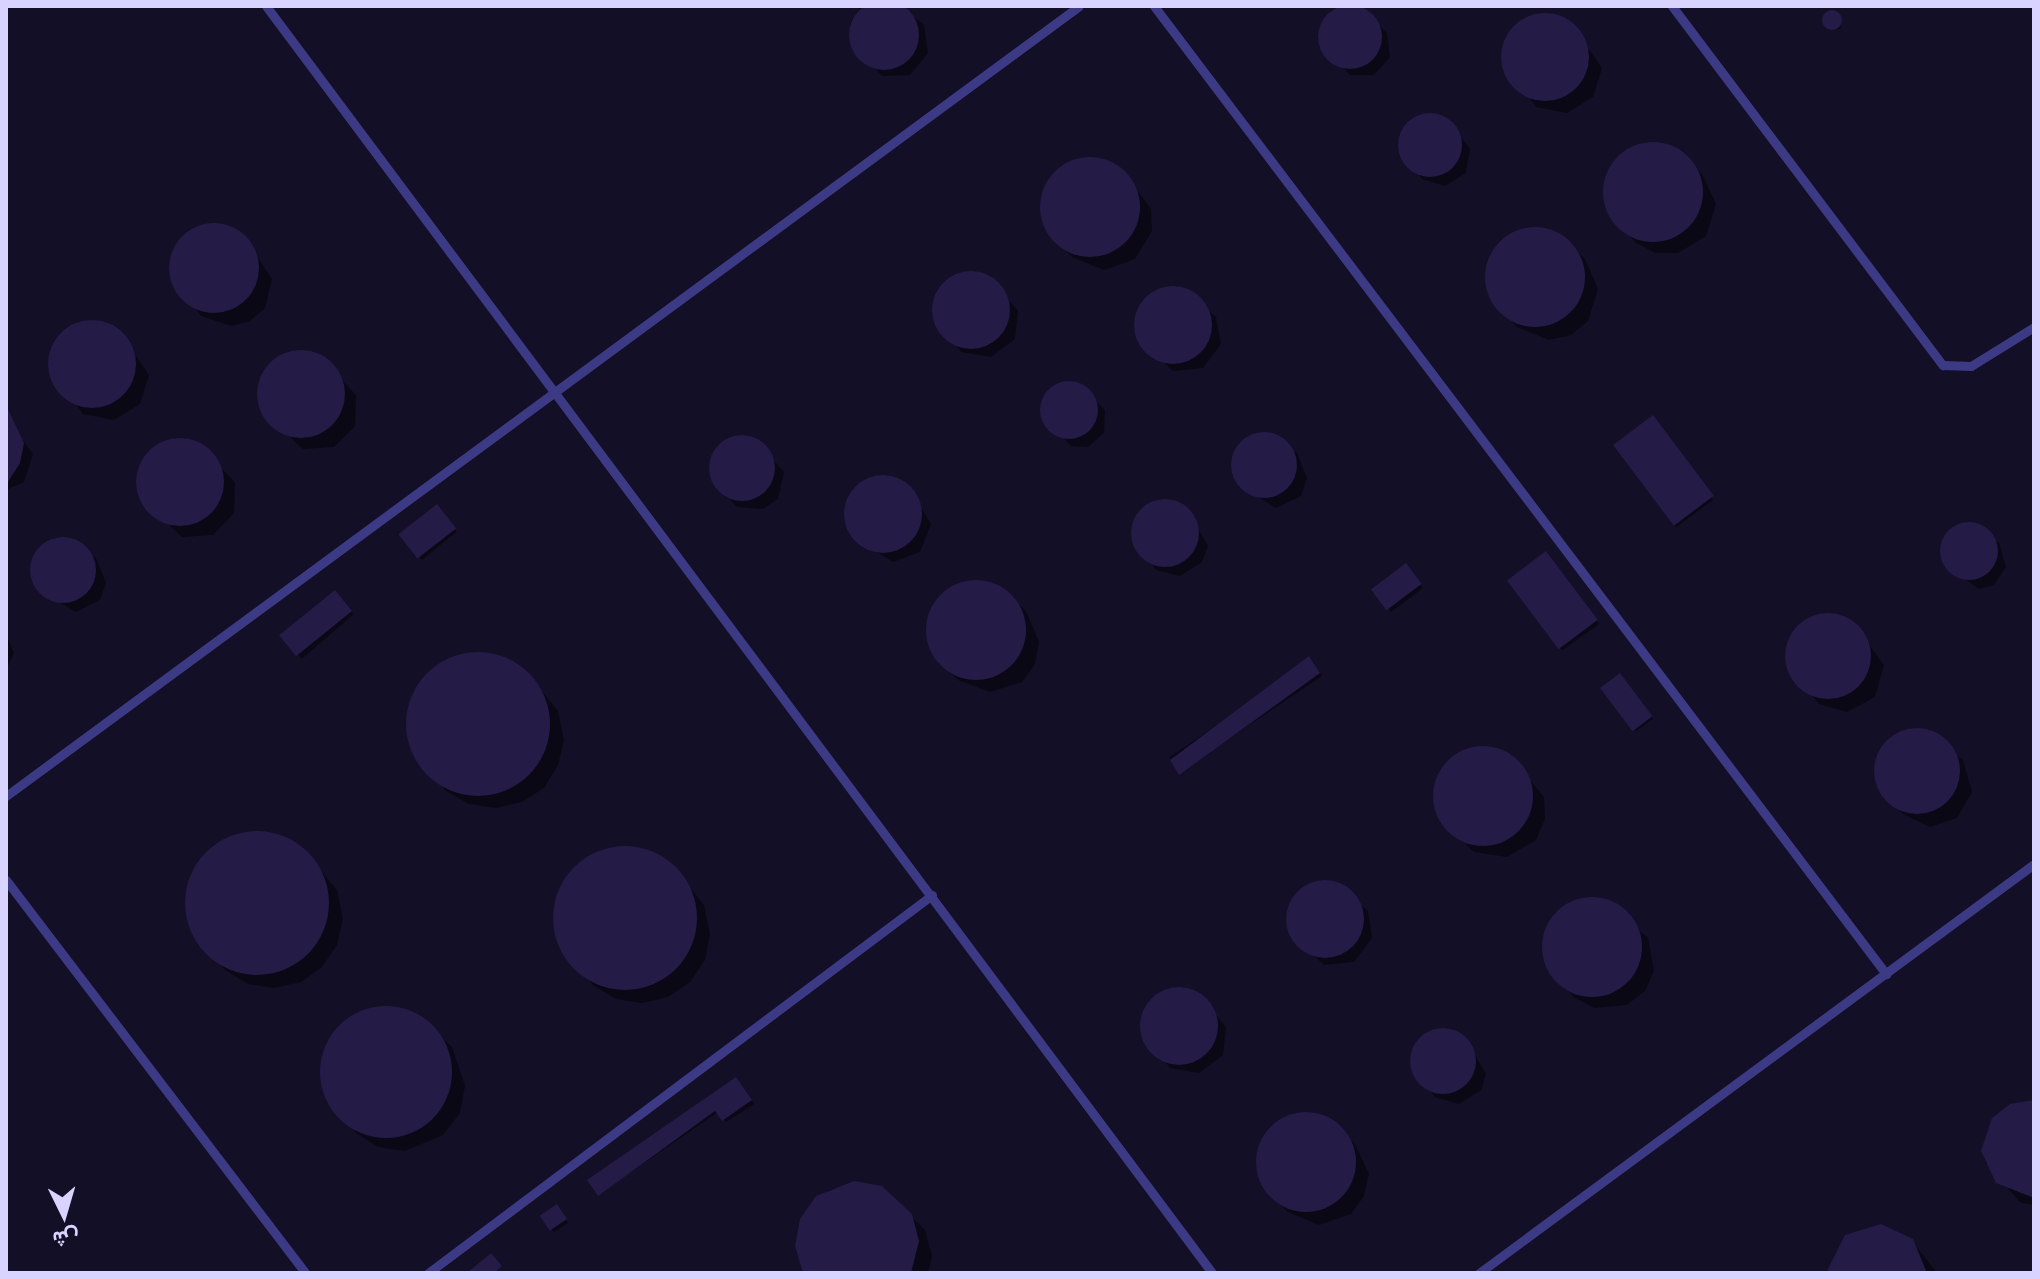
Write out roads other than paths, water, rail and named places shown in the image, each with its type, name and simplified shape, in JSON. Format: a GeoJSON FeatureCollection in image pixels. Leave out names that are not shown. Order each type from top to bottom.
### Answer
{"type":"FeatureCollection","features":[{"type":"Feature","properties":{"kind":"lane"},"geometry":{"type":"LineString","coordinates":[[266,6],[1212,1273]]}},
{"type":"Feature","properties":{"kind":"lane"},"geometry":{"type":"LineString","coordinates":[[6,796],[1079,6]]}},
{"type":"Feature","properties":{"kind":"lane"},"geometry":{"type":"LineString","coordinates":[[1154,6],[1886,974]]}},
{"type":"Feature","properties":{"kind":"lane"},"geometry":{"type":"LineString","coordinates":[[1672,6],[1943,365],[1971,366],[2034,327]]}},
{"type":"Feature","properties":{"kind":"lane"},"geometry":{"type":"LineString","coordinates":[[1479,1273],[2034,864]]}},
{"type":"Feature","properties":{"kind":"lane"},"geometry":{"type":"LineString","coordinates":[[6,880],[305,1273]]}},
{"type":"Feature","properties":{"kind":"lane"},"geometry":{"type":"LineString","coordinates":[[428,1273],[932,895]]}}]}
